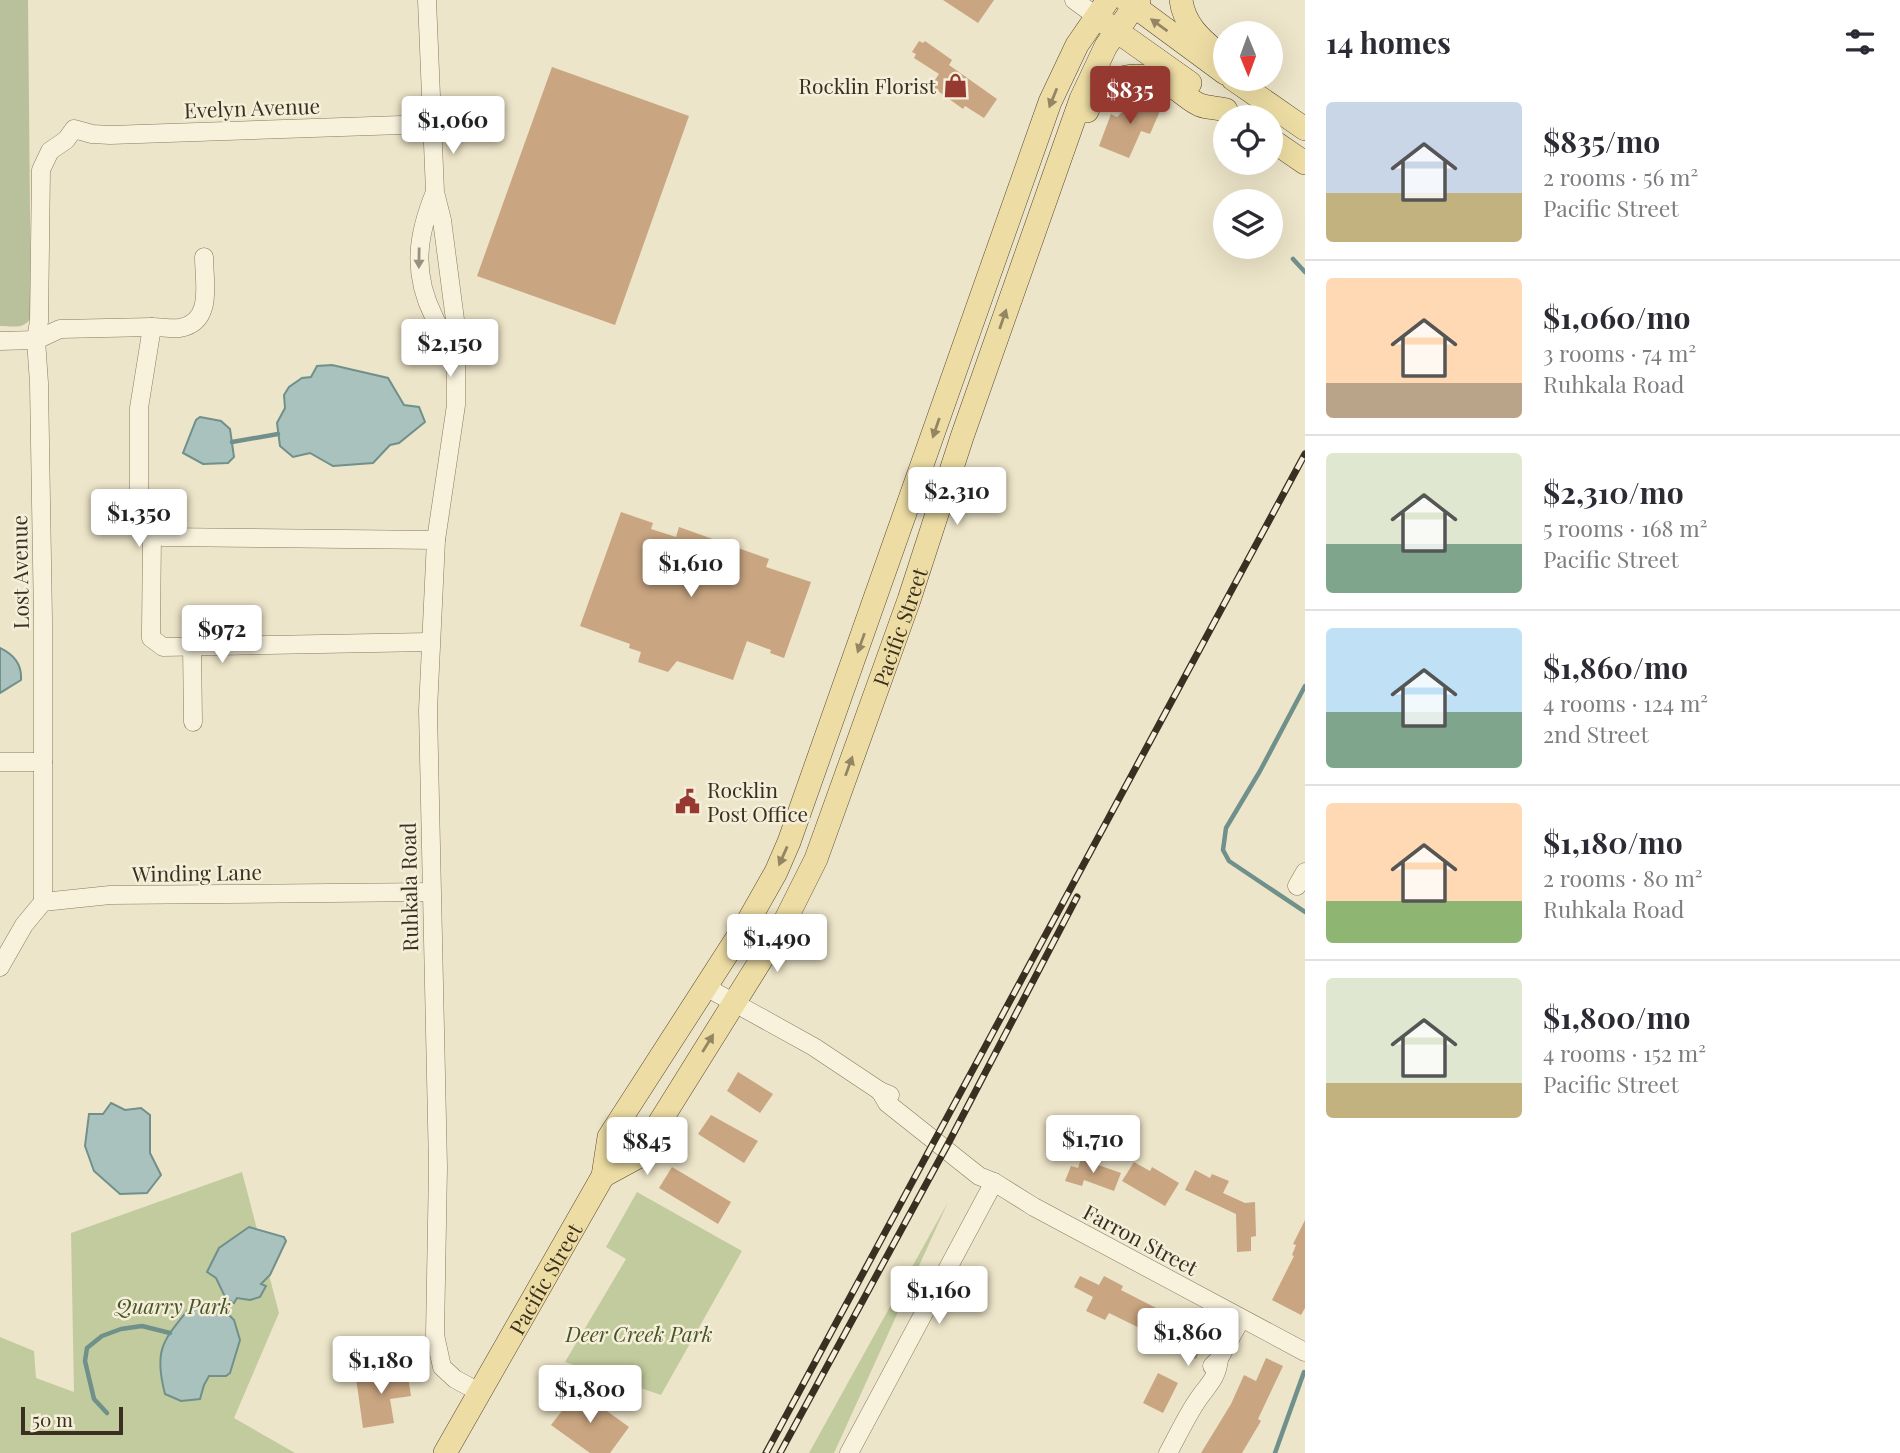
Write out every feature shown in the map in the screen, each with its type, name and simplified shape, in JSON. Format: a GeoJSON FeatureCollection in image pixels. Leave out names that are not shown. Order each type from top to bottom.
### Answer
{"type":"FeatureCollection","features":[{"type":"Feature","properties":{"kind":"main road"},"geometry":{"type":"LineString","coordinates":[[1181,0],[1182,11],[1191,27],[1213,49]]}},
{"type":"Feature","properties":{"kind":"main road"},"geometry":{"type":"LineString","coordinates":[[1133,2],[1213,64]]}},
{"type":"Feature","properties":{"kind":"main road","name":"Pacific Street"},"geometry":{"type":"LineString","coordinates":[[603,1176],[638,1157],[789,913],[817,857],[909,600],[962,437],[1080,99],[1106,46],[1133,2]]}},
{"type":"Feature","properties":{"kind":"main road"},"geometry":{"type":"LineString","coordinates":[[1102,8],[1116,31],[1221,105]]}},
{"type":"Feature","properties":{"kind":"main road","name":"Pacific Street"},"geometry":{"type":"LineString","coordinates":[[445,1453],[603,1176],[609,1137],[750,918],[776,872],[875,604],[1050,102],[1065,67],[1102,8]]}},
{"type":"Feature","properties":{"kind":"main road"},"geometry":{"type":"LineString","coordinates":[[1050,184],[1066,168],[1097,92],[1115,80],[1140,76],[1157,80],[1172,86],[1200,105],[1213,108]]}},
{"type":"Feature","properties":{"kind":"main road"},"geometry":{"type":"LineString","coordinates":[[1251,91],[1305,130]]}},
{"type":"Feature","properties":{"kind":"main road"},"geometry":{"type":"LineString","coordinates":[[1283,148],[1305,163]]}},
{"type":"Feature","properties":{"kind":"main road"},"geometry":{"type":"LineString","coordinates":[[962,437],[956,415],[976,354],[969,330]]}},
{"type":"Feature","properties":{"kind":"street","name":"Ruhkala Road"},"geometry":{"type":"LineString","coordinates":[[427,0],[435,192],[442,220],[456,328],[456,405],[436,540],[429,642],[431,892],[438,1167],[435,1335],[442,1367],[455,1379],[479,1392]]}},
{"type":"Feature","properties":{"kind":"street"},"geometry":{"type":"LineString","coordinates":[[1074,0],[1102,8]]}},
{"type":"Feature","properties":{"kind":"street","name":"Evelyn Avenue"},"geometry":{"type":"LineString","coordinates":[[74,129],[110,135],[431,124]]}},
{"type":"Feature","properties":{"kind":"street","name":"Lost Avenue"},"geometry":{"type":"LineString","coordinates":[[43,902],[40,439],[36,340],[39,321],[41,170],[50,151],[66,140],[74,129]]}},
{"type":"Feature","properties":{"kind":"street","name":"Ruhkala Road"},"geometry":{"type":"LineString","coordinates":[[435,192],[422,228],[419,273],[428,305],[456,360]]}},
{"type":"Feature","properties":{"kind":"street"},"geometry":{"type":"LineString","coordinates":[[0,341],[36,340],[60,329],[180,328],[200,316],[205,306],[204,257]]}},
{"type":"Feature","properties":{"kind":"street"},"geometry":{"type":"LineString","coordinates":[[152,327],[139,408],[139,519],[141,525],[152,534],[163,537],[436,540]]}},
{"type":"Feature","properties":{"kind":"street"},"geometry":{"type":"LineString","coordinates":[[152,534],[151,638],[163,647],[429,642]]}},
{"type":"Feature","properties":{"kind":"street"},"geometry":{"type":"LineString","coordinates":[[192,646],[193,722]]}},
{"type":"Feature","properties":{"kind":"street"},"geometry":{"type":"LineString","coordinates":[[0,762],[43,762]]}},
{"type":"Feature","properties":{"kind":"street","name":"Winding Lane"},"geometry":{"type":"LineString","coordinates":[[43,902],[110,895],[431,892]]}},
{"type":"Feature","properties":{"kind":"street"},"geometry":{"type":"LineString","coordinates":[[0,967],[24,925],[43,902]]}},
{"type":"Feature","properties":{"kind":"street","name":"Farron Street"},"geometry":{"type":"LineString","coordinates":[[704,986],[831,1057],[880,1091],[893,1096],[982,1168],[994,1182],[1034,1207],[1305,1352]]}},
{"type":"Feature","properties":{"kind":"street"},"geometry":{"type":"LineString","coordinates":[[849,1453],[994,1182]]}},
{"type":"Feature","properties":{"kind":"street"},"geometry":{"type":"LineString","coordinates":[[1168,1453],[1199,1398],[1200,1386],[1210,1367],[1219,1359],[1241,1319]]}},
{"type":"Feature","properties":{"kind":"green space"},"geometry":{"type":"Polygon","coordinates":[[[0,0],[28,0],[31,317],[22,326],[14,327],[0,326],[0,0]]]}},
{"type":"Feature","properties":{"kind":"green space","name":"Quarry Park"},"geometry":{"type":"Polygon","coordinates":[[[242,1172],[279,1313],[234,1418],[295,1453],[0,1453],[0,1337],[34,1351],[36,1378],[74,1392],[71,1233],[242,1172]]]}},
{"type":"Feature","properties":{"kind":"green space","name":"Deer Creek Park"},"geometry":{"type":"Polygon","coordinates":[[[637,1192],[742,1251],[661,1395],[565,1362],[626,1259],[606,1247],[637,1192]]]}},
{"type":"Feature","properties":{"kind":"green space"},"geometry":{"type":"Polygon","coordinates":[[[948,1202],[834,1453],[809,1453],[948,1202]]]}},
{"type":"Feature","properties":{"kind":"water"},"geometry":{"type":"Polygon","coordinates":[[[332,365],[388,378],[404,405],[419,407],[425,422],[399,443],[390,445],[373,463],[333,466],[310,453],[293,457],[280,446],[277,423],[285,408],[284,395],[289,387],[302,378],[311,377],[317,366],[332,365]]]}},
{"type":"Feature","properties":{"kind":"water"},"geometry":{"type":"Polygon","coordinates":[[[200,417],[221,421],[230,429],[234,457],[228,463],[203,464],[183,453],[196,420],[200,417]]]}},
{"type":"Feature","properties":{"kind":"water"},"geometry":{"type":"Polygon","coordinates":[[[0,648],[16,661],[21,680],[0,693],[0,648]]]}},
{"type":"Feature","properties":{"kind":"water"},"geometry":{"type":"Polygon","coordinates":[[[111,1103],[125,1110],[141,1108],[150,1115],[150,1153],[161,1175],[147,1193],[120,1194],[94,1171],[85,1146],[89,1114],[103,1114],[111,1103]]]}},
{"type":"Feature","properties":{"kind":"water"},"geometry":{"type":"Polygon","coordinates":[[[249,1227],[284,1237],[286,1241],[270,1275],[261,1284],[266,1286],[260,1297],[250,1300],[237,1298],[234,1303],[227,1301],[216,1278],[207,1272],[219,1248],[249,1227]]]}},
{"type":"Feature","properties":{"kind":"water"},"geometry":{"type":"Polygon","coordinates":[[[191,1306],[221,1307],[234,1320],[240,1340],[230,1373],[226,1376],[209,1376],[200,1399],[181,1401],[165,1394],[160,1366],[161,1355],[168,1337],[191,1306]]]}},
{"type":"Feature","properties":{"kind":"building"},"geometry":{"type":"Polygon","coordinates":[[[943,0],[994,0],[978,23],[943,0]]]}},
{"type":"Feature","properties":{"kind":"building"},"geometry":{"type":"Polygon","coordinates":[[[919,41],[925,41],[952,60],[949,65],[997,99],[984,118],[965,106],[963,109],[931,86],[939,74],[914,58],[916,54],[912,52],[919,41]]]}},
{"type":"Feature","properties":{"kind":"building"},"geometry":{"type":"Polygon","coordinates":[[[552,67],[689,116],[615,325],[477,276],[552,67]]]}},
{"type":"Feature","properties":{"kind":"building"},"geometry":{"type":"Polygon","coordinates":[[[1141,95],[1163,104],[1150,134],[1141,131],[1129,158],[1099,146],[1111,114],[1117,117],[1126,108],[1137,104],[1141,95]]]}},
{"type":"Feature","properties":{"kind":"building"},"geometry":{"type":"Polygon","coordinates":[[[621,512],[653,523],[651,529],[676,537],[679,527],[769,559],[766,567],[811,582],[784,658],[747,641],[733,680],[677,661],[668,672],[638,662],[641,652],[629,648],[630,644],[580,626],[621,512]]]}},
{"type":"Feature","properties":{"kind":"building"},"geometry":{"type":"Polygon","coordinates":[[[738,1072],[773,1094],[760,1113],[727,1091],[738,1072]]]}},
{"type":"Feature","properties":{"kind":"building"},"geometry":{"type":"Polygon","coordinates":[[[711,1115],[758,1141],[744,1163],[698,1134],[711,1115]]]}},
{"type":"Feature","properties":{"kind":"building"},"geometry":{"type":"Polygon","coordinates":[[[1081,1159],[1121,1173],[1114,1191],[1084,1180],[1082,1186],[1065,1181],[1071,1166],[1078,1168],[1081,1159]]]}},
{"type":"Feature","properties":{"kind":"building"},"geometry":{"type":"Polygon","coordinates":[[[1134,1162],[1150,1171],[1152,1167],[1179,1183],[1165,1206],[1122,1181],[1134,1162]]]}},
{"type":"Feature","properties":{"kind":"building"},"geometry":{"type":"Polygon","coordinates":[[[672,1167],[731,1202],[718,1224],[659,1188],[672,1167]]]}},
{"type":"Feature","properties":{"kind":"building"},"geometry":{"type":"Polygon","coordinates":[[[1195,1170],[1210,1178],[1212,1174],[1229,1181],[1223,1193],[1245,1203],[1255,1202],[1256,1236],[1251,1237],[1251,1251],[1237,1252],[1236,1214],[1185,1190],[1195,1170]]]}},
{"type":"Feature","properties":{"kind":"building"},"geometry":{"type":"Polygon","coordinates":[[[1305,1220],[1305,1308],[1301,1315],[1272,1300],[1294,1256],[1292,1255],[1296,1245],[1293,1244],[1305,1220]]]}},
{"type":"Feature","properties":{"kind":"building"},"geometry":{"type":"Polygon","coordinates":[[[1080,1276],[1099,1285],[1104,1276],[1123,1286],[1121,1290],[1158,1309],[1155,1316],[1192,1332],[1193,1328],[1206,1334],[1196,1359],[1170,1348],[1168,1354],[1156,1349],[1160,1338],[1109,1313],[1105,1320],[1086,1311],[1093,1297],[1074,1287],[1080,1276]]]}},
{"type":"Feature","properties":{"kind":"building"},"geometry":{"type":"Polygon","coordinates":[[[1266,1358],[1283,1366],[1258,1419],[1261,1421],[1242,1453],[1201,1453],[1231,1404],[1244,1375],[1256,1381],[1266,1358]]]}},
{"type":"Feature","properties":{"kind":"building"},"geometry":{"type":"Polygon","coordinates":[[[407,1370],[411,1396],[390,1399],[394,1423],[363,1428],[356,1378],[407,1370]]]}},
{"type":"Feature","properties":{"kind":"building"},"geometry":{"type":"Polygon","coordinates":[[[1158,1373],[1178,1383],[1163,1413],[1143,1403],[1158,1373]]]}},
{"type":"Feature","properties":{"kind":"building"},"geometry":{"type":"Polygon","coordinates":[[[578,1390],[629,1427],[610,1453],[590,1453],[551,1425],[578,1390]]]}},
{"type":"Feature","properties":{"kind":"waterway"},"geometry":{"type":"LineString","coordinates":[[1293,259],[1305,272]]}},
{"type":"Feature","properties":{"kind":"waterway"},"geometry":{"type":"LineString","coordinates":[[232,442],[278,434]]}},
{"type":"Feature","properties":{"kind":"waterway"},"geometry":{"type":"LineString","coordinates":[[1305,686],[1226,828],[1223,850],[1229,861],[1305,912]]}},
{"type":"Feature","properties":{"kind":"waterway"},"geometry":{"type":"LineString","coordinates":[[221,1307],[230,1302]]}},
{"type":"Feature","properties":{"kind":"waterway"},"geometry":{"type":"LineString","coordinates":[[107,1413],[94,1399],[85,1361],[87,1348],[102,1336],[121,1329],[142,1326],[170,1333]]}},
{"type":"Feature","properties":{"kind":"waterway"},"geometry":{"type":"LineString","coordinates":[[1275,1453],[1304,1372]]}},
{"type":"Feature","properties":{"kind":"railway"},"geometry":{"type":"LineString","coordinates":[[766,1453],[1305,454]]}},
{"type":"Feature","properties":{"kind":"railway"},"geometry":{"type":"LineString","coordinates":[[780,1453],[949,1142],[1077,897]]}},
{"type":"Feature","properties":{"kind":"place","name":"Rocklin Florist"},"geometry":{"type":"Point","coordinates":[956,85]}},
{"type":"Feature","properties":{"kind":"place","name":"Rocklin Post Office"},"geometry":{"type":"Point","coordinates":[687,801]}}]}
